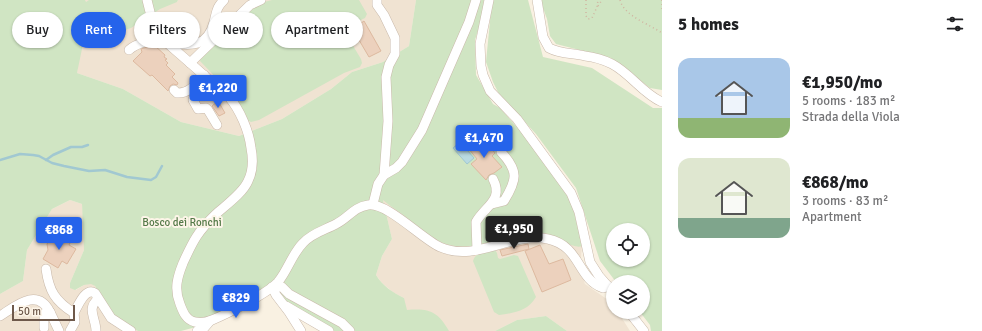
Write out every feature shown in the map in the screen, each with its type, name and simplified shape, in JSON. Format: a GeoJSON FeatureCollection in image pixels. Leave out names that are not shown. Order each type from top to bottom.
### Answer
{"type":"FeatureCollection","features":[{"type":"Feature","properties":{"kind":"street"},"geometry":{"type":"LineString","coordinates":[[147,0],[150,12]]}},
{"type":"Feature","properties":{"kind":"street"},"geometry":{"type":"LineString","coordinates":[[200,42],[207,37],[211,30],[218,6],[224,0]]}},
{"type":"Feature","properties":{"kind":"street"},"geometry":{"type":"LineString","coordinates":[[190,63],[250,5],[261,0]]}},
{"type":"Feature","properties":{"kind":"street"},"geometry":{"type":"LineString","coordinates":[[377,0],[377,5],[384,15],[395,38],[395,54],[386,77],[388,121],[384,175]]}},
{"type":"Feature","properties":{"kind":"street"},"geometry":{"type":"LineString","coordinates":[[373,204],[378,184],[384,175],[396,168],[402,162],[422,130],[469,22],[476,0]]}},
{"type":"Feature","properties":{"kind":"street"},"geometry":{"type":"LineString","coordinates":[[489,0],[480,44],[483,75],[494,95],[517,120],[571,193],[579,212],[590,262],[598,276],[606,285]]}},
{"type":"Feature","properties":{"kind":"street"},"geometry":{"type":"LineString","coordinates":[[537,0],[543,36],[549,48],[561,53],[599,59],[612,64],[662,102]]}},
{"type":"Feature","properties":{"kind":"street"},"geometry":{"type":"LineString","coordinates":[[129,50],[134,46]]}},
{"type":"Feature","properties":{"kind":"street"},"geometry":{"type":"LineString","coordinates":[[172,48],[224,93],[236,106],[248,135],[252,150],[252,165],[248,181],[194,238],[176,282],[178,300],[186,318],[191,321],[199,323],[210,321],[272,287],[279,281],[300,246],[309,238],[336,224],[360,207],[373,204],[386,209],[432,243],[441,248],[457,252],[477,250],[530,237],[551,239],[560,243],[573,254],[592,282],[606,288]]}},
{"type":"Feature","properties":{"kind":"street"},"geometry":{"type":"LineString","coordinates":[[174,90],[177,93],[182,94],[207,78]]}},
{"type":"Feature","properties":{"kind":"street"},"geometry":{"type":"LineString","coordinates":[[207,78],[193,100],[198,109],[206,108],[208,110],[217,125]]}},
{"type":"Feature","properties":{"kind":"street"},"geometry":{"type":"LineString","coordinates":[[492,204],[504,201],[514,183],[514,171],[511,164],[501,152]]}},
{"type":"Feature","properties":{"kind":"street"},"geometry":{"type":"LineString","coordinates":[[477,250],[476,222],[492,204],[497,194],[497,188],[493,179]]}},
{"type":"Feature","properties":{"kind":"street"},"geometry":{"type":"LineString","coordinates":[[46,269],[49,287],[59,302],[74,313]]}},
{"type":"Feature","properties":{"kind":"street"},"geometry":{"type":"LineString","coordinates":[[272,287],[301,331]]}},
{"type":"Feature","properties":{"kind":"street"},"geometry":{"type":"LineString","coordinates":[[272,287],[282,287],[289,294],[342,323],[350,331]]}},
{"type":"Feature","properties":{"kind":"street"},"geometry":{"type":"LineString","coordinates":[[70,331],[75,322],[74,313],[88,291],[91,291],[95,293],[111,318],[131,331]]}},
{"type":"Feature","properties":{"kind":"street"},"geometry":{"type":"LineString","coordinates":[[96,331],[96,323],[92,308],[98,299]]}},
{"type":"Feature","properties":{"kind":"street"},"geometry":{"type":"LineString","coordinates":[[0,316],[25,301],[41,301],[50,312],[60,331]]}},
{"type":"Feature","properties":{"kind":"street"},"geometry":{"type":"LineString","coordinates":[[284,306],[290,308],[328,331]]}},
{"type":"Feature","properties":{"kind":"street"},"geometry":{"type":"LineString","coordinates":[[44,328],[44,314],[46,312],[50,312]]}},
{"type":"Feature","properties":{"kind":"street"},"geometry":{"type":"LineString","coordinates":[[634,319],[644,331]]}},
{"type":"Feature","properties":{"kind":"street"},"geometry":{"type":"LineString","coordinates":[[197,331],[204,328],[210,321]]}},
{"type":"Feature","properties":{"kind":"path"},"geometry":{"type":"LineString","coordinates":[[586,0],[586,16],[588,19],[592,18],[602,0]]}},
{"type":"Feature","properties":{"kind":"path"},"geometry":{"type":"LineString","coordinates":[[597,7],[598,0]]}},
{"type":"Feature","properties":{"kind":"path"},"geometry":{"type":"LineString","coordinates":[[620,0],[626,13],[662,33]]}},
{"type":"Feature","properties":{"kind":"path"},"geometry":{"type":"LineString","coordinates":[[662,0],[662,9]]}},
{"type":"Feature","properties":{"kind":"shaded area"},"geometry":{"type":"Polygon","coordinates":[[[85,0],[156,0],[177,2],[178,0],[416,0],[409,46],[383,62],[352,72],[331,89],[282,119],[239,136],[181,122],[123,89],[77,73],[80,48],[126,48],[126,12],[84,12],[85,0]]]}},
{"type":"Feature","properties":{"kind":"shaded area"},"geometry":{"type":"Polygon","coordinates":[[[500,108],[582,246],[580,271],[585,284],[606,299],[606,319],[622,319],[630,331],[567,331],[546,316],[517,320],[495,331],[325,331],[404,298],[394,293],[382,283],[376,275],[382,256],[392,239],[383,200],[500,108]]]}},
{"type":"Feature","properties":{"kind":"shaded area"},"geometry":{"type":"Polygon","coordinates":[[[70,200],[82,204],[84,250],[70,283],[76,290],[91,283],[95,286],[100,296],[124,323],[138,331],[0,331],[0,294],[23,281],[27,250],[52,209],[70,200]]]}},
{"type":"Feature","properties":{"kind":"green space","name":"Bosco dei Ronchi"},"geometry":{"type":"Polygon","coordinates":[[[0,0],[85,0],[86,2],[89,0],[178,0],[177,2],[155,12],[134,12],[134,26],[126,30],[126,12],[71,12],[71,48],[82,48],[77,73],[123,89],[181,122],[239,136],[282,119],[331,89],[352,72],[383,62],[409,46],[416,0],[484,0],[482,18],[475,40],[476,75],[493,104],[500,108],[522,133],[569,198],[574,211],[582,246],[574,246],[548,234],[536,233],[475,246],[453,246],[436,240],[383,200],[392,239],[382,256],[376,275],[388,288],[404,298],[407,310],[422,310],[437,315],[449,331],[333,331],[289,305],[278,291],[277,287],[200,326],[181,331],[138,331],[124,323],[110,312],[95,286],[91,284],[84,285],[75,290],[70,288],[70,283],[84,250],[82,204],[70,200],[52,209],[27,250],[23,281],[0,294],[0,0]]]}},
{"type":"Feature","properties":{"kind":"green space"},"geometry":{"type":"Polygon","coordinates":[[[272,0],[359,0],[367,14],[363,19],[363,12],[271,12],[271,48],[354,48],[362,63],[360,67],[344,73],[259,120],[251,122],[247,120],[229,91],[200,61],[201,57],[210,48],[263,48],[263,12],[247,12],[260,3],[272,0]]]}},
{"type":"Feature","properties":{"kind":"green space"},"geometry":{"type":"Polygon","coordinates":[[[492,0],[528,0],[543,57],[592,68],[653,108],[662,108],[662,331],[651,331],[650,325],[645,319],[650,319],[650,275],[611,275],[600,261],[576,188],[536,134],[499,94],[486,62],[492,0]]]}},
{"type":"Feature","properties":{"kind":"green space"},"geometry":{"type":"Polygon","coordinates":[[[540,0],[662,0],[662,90],[650,88],[611,58],[556,44],[550,36],[547,19],[540,0]]]}},
{"type":"Feature","properties":{"kind":"green space"},"geometry":{"type":"Polygon","coordinates":[[[495,250],[498,258],[500,259],[514,255],[518,256],[536,297],[533,302],[525,308],[499,315],[494,312],[473,261],[478,254],[495,250]]]}},
{"type":"Feature","properties":{"kind":"green space"},"geometry":{"type":"Polygon","coordinates":[[[546,316],[567,331],[495,331],[517,320],[546,316]]]}},
{"type":"Feature","properties":{"kind":"water"},"geometry":{"type":"Polygon","coordinates":[[[460,142],[474,158],[467,164],[453,148],[460,142]]]}},
{"type":"Feature","properties":{"kind":"building"},"geometry":{"type":"Polygon","coordinates":[[[364,21],[381,51],[369,57],[363,47],[364,21]]]}},
{"type":"Feature","properties":{"kind":"building"},"geometry":{"type":"Polygon","coordinates":[[[157,48],[165,55],[164,57],[167,59],[165,60],[168,63],[166,65],[175,74],[172,77],[178,83],[177,85],[173,84],[170,86],[168,91],[152,75],[150,76],[133,61],[142,52],[141,49],[157,48]]]}},
{"type":"Feature","properties":{"kind":"building"},"geometry":{"type":"Polygon","coordinates":[[[218,101],[225,113],[219,116],[212,106],[218,101]]]}},
{"type":"Feature","properties":{"kind":"building"},"geometry":{"type":"Polygon","coordinates":[[[482,138],[495,153],[492,156],[502,167],[489,175],[486,180],[471,164],[477,159],[469,149],[482,138]]]}},
{"type":"Feature","properties":{"kind":"building"},"geometry":{"type":"Polygon","coordinates":[[[58,233],[64,236],[62,238],[76,249],[67,264],[62,261],[58,268],[43,259],[48,250],[47,244],[52,236],[58,233]]]}},
{"type":"Feature","properties":{"kind":"building"},"geometry":{"type":"Polygon","coordinates":[[[528,244],[529,249],[502,256],[500,250],[528,244]]]}},
{"type":"Feature","properties":{"kind":"building"},"geometry":{"type":"Polygon","coordinates":[[[540,245],[549,264],[563,259],[571,280],[542,292],[525,251],[540,245]]]}},
{"type":"Feature","properties":{"kind":"waterway"},"geometry":{"type":"LineString","coordinates":[[46,160],[53,155],[71,147],[82,147],[88,145]]}},
{"type":"Feature","properties":{"kind":"waterway"},"geometry":{"type":"LineString","coordinates":[[0,160],[20,154],[33,155],[64,166],[89,171],[105,170],[127,177],[151,180],[156,177],[162,166]]}}]}
